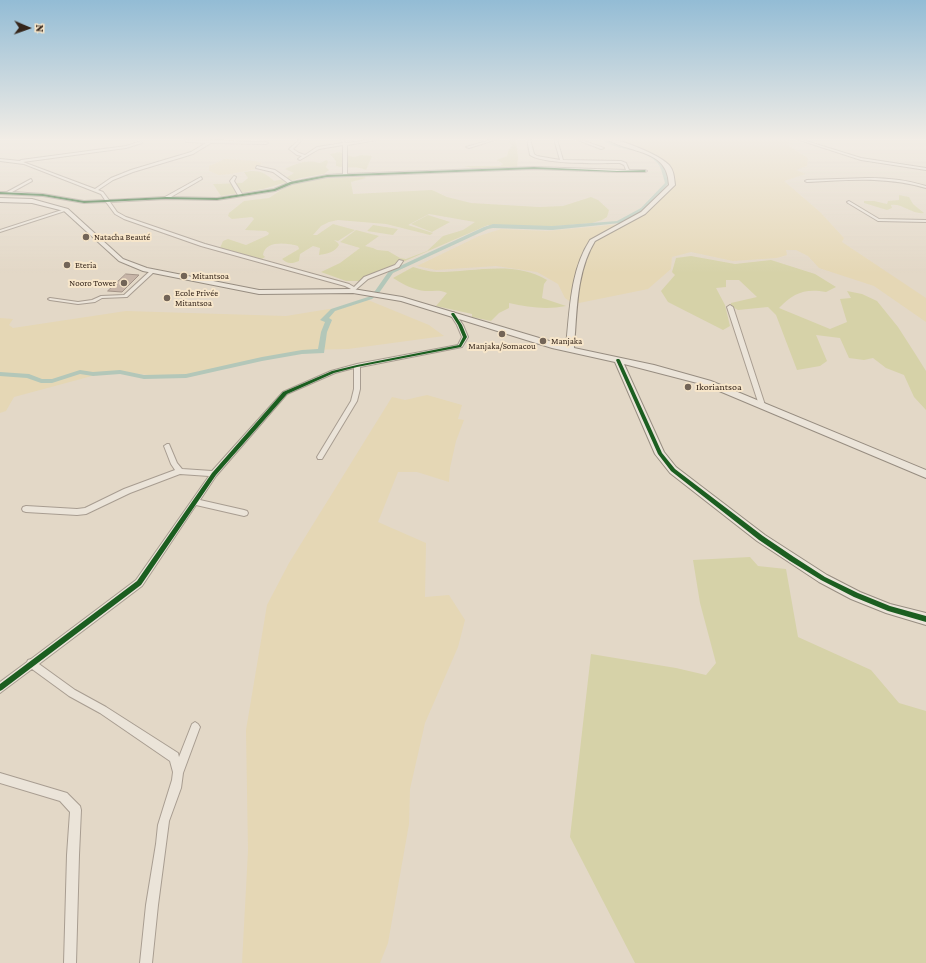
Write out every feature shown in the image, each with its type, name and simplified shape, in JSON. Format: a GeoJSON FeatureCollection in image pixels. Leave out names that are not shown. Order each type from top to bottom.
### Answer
{"type":"FeatureCollection","features":[{"type":"Feature","properties":{"kind":"main road"},"geometry":{"type":"LineString","coordinates":[[570,349],[576,284],[588,248],[593,240],[643,213],[672,184]]}},
{"type":"Feature","properties":{"kind":"main road"},"geometry":{"type":"LineString","coordinates":[[0,200],[32,201],[66,210],[121,260],[138,268],[259,292],[354,290],[374,293],[453,314],[505,332],[708,384],[926,474]]}},
{"type":"Feature","properties":{"kind":"main road"},"geometry":{"type":"LineString","coordinates":[[618,360],[660,454],[673,470],[776,549],[823,580],[899,613],[926,619]]}},
{"type":"Feature","properties":{"kind":"street"},"geometry":{"type":"LineString","coordinates":[[8,193],[24,184]]}},
{"type":"Feature","properties":{"kind":"street"},"geometry":{"type":"LineString","coordinates":[[80,184],[102,193],[116,213],[120,215],[224,252],[347,285],[354,290],[366,278],[397,266],[402,261]]}},
{"type":"Feature","properties":{"kind":"street"},"geometry":{"type":"LineString","coordinates":[[96,190],[103,184]]}},
{"type":"Feature","properties":{"kind":"street"},"geometry":{"type":"LineString","coordinates":[[166,198],[191,184]]}},
{"type":"Feature","properties":{"kind":"street"},"geometry":{"type":"LineString","coordinates":[[234,184],[241,196]]}},
{"type":"Feature","properties":{"kind":"street"},"geometry":{"type":"LineString","coordinates":[[0,193],[43,195],[84,202],[166,198],[217,199],[275,190],[289,184]]}},
{"type":"Feature","properties":{"kind":"street"},"geometry":{"type":"LineString","coordinates":[[849,202],[878,220],[926,221]]}},
{"type":"Feature","properties":{"kind":"street"},"geometry":{"type":"LineString","coordinates":[[0,231],[66,210]]}},
{"type":"Feature","properties":{"kind":"street"},"geometry":{"type":"LineString","coordinates":[[50,299],[78,303],[93,301],[101,297],[123,297],[152,272]]}},
{"type":"Feature","properties":{"kind":"street"},"geometry":{"type":"LineString","coordinates":[[730,307],[762,405]]}},
{"type":"Feature","properties":{"kind":"street"},"geometry":{"type":"LineString","coordinates":[[0,688],[31,663],[139,583],[214,474],[285,393],[327,374],[357,366],[460,346],[465,338],[460,325],[453,314]]}},
{"type":"Feature","properties":{"kind":"street"},"geometry":{"type":"LineString","coordinates":[[320,457],[354,400],[357,389],[357,366]]}},
{"type":"Feature","properties":{"kind":"street"},"geometry":{"type":"LineString","coordinates":[[167,446],[174,464],[180,471]]}},
{"type":"Feature","properties":{"kind":"street"},"geometry":{"type":"LineString","coordinates":[[26,509],[77,512],[86,511],[127,491],[180,471],[214,474]]}},
{"type":"Feature","properties":{"kind":"street"},"geometry":{"type":"LineString","coordinates":[[194,502],[244,512]]}},
{"type":"Feature","properties":{"kind":"street"},"geometry":{"type":"LineString","coordinates":[[31,663],[72,693],[103,710],[174,757],[177,762],[178,773]]}},
{"type":"Feature","properties":{"kind":"street"},"geometry":{"type":"LineString","coordinates":[[146,963],[164,820],[176,785],[178,773],[195,727]]}},
{"type":"Feature","properties":{"kind":"street"},"geometry":{"type":"LineString","coordinates":[[0,778],[63,797],[76,810],[73,855],[70,963]]}},
{"type":"Feature","properties":{"kind":"shaded area"},"geometry":{"type":"Polygon","coordinates":[[[213,184],[280,184],[263,189],[221,196],[213,184]]]}},
{"type":"Feature","properties":{"kind":"shaded area"},"geometry":{"type":"Polygon","coordinates":[[[294,184],[351,184],[353,194],[432,190],[447,197],[471,203],[539,207],[563,206],[591,197],[598,200],[609,210],[607,217],[592,223],[545,227],[488,225],[359,281],[346,281],[321,272],[340,263],[360,248],[340,242],[356,230],[379,236],[365,246],[377,250],[388,251],[400,258],[406,259],[427,251],[443,236],[463,230],[475,222],[429,214],[408,225],[433,233],[430,235],[386,224],[338,220],[329,222],[321,226],[313,235],[317,235],[333,224],[355,230],[338,241],[334,240],[339,245],[333,251],[319,255],[320,248],[313,246],[300,254],[299,261],[292,263],[288,263],[282,259],[299,249],[298,246],[288,244],[272,245],[265,250],[263,255],[265,257],[262,259],[220,248],[223,241],[228,239],[246,245],[268,235],[269,233],[266,231],[245,230],[254,219],[252,217],[232,219],[228,216],[229,213],[244,201],[269,198],[294,184]]]}},
{"type":"Feature","properties":{"kind":"shaded area"},"geometry":{"type":"Polygon","coordinates":[[[672,184],[787,184],[820,212],[844,238],[842,242],[926,298],[926,322],[874,286],[819,268],[808,256],[796,250],[786,250],[787,255],[777,258],[733,261],[691,252],[672,257],[671,269],[648,289],[574,304],[565,298],[558,284],[537,272],[496,266],[436,270],[417,266],[479,236],[501,229],[547,231],[623,224],[645,213],[673,187],[672,184]]]}},
{"type":"Feature","properties":{"kind":"shaded area"},"geometry":{"type":"Polygon","coordinates":[[[899,195],[909,197],[913,204],[924,213],[895,205],[891,205],[892,208],[887,210],[864,203],[864,201],[874,201],[887,204],[888,201],[899,200],[899,195]]]}},
{"type":"Feature","properties":{"kind":"shaded area"},"geometry":{"type":"Polygon","coordinates":[[[428,215],[450,222],[432,232],[411,224],[428,215]]]}},
{"type":"Feature","properties":{"kind":"shaded area"},"geometry":{"type":"Polygon","coordinates":[[[373,225],[398,229],[393,235],[367,231],[373,225]]]}},
{"type":"Feature","properties":{"kind":"shaded area"},"geometry":{"type":"Polygon","coordinates":[[[691,256],[735,264],[771,260],[815,274],[836,287],[826,292],[806,291],[794,295],[779,308],[830,329],[847,322],[840,299],[851,298],[847,291],[862,294],[877,301],[898,327],[926,371],[926,410],[914,397],[904,375],[886,368],[873,358],[864,360],[849,358],[840,338],[816,335],[827,361],[820,366],[797,370],[776,315],[768,307],[738,310],[731,306],[731,303],[757,297],[739,280],[726,280],[726,287],[716,288],[725,305],[730,326],[723,330],[668,302],[661,291],[675,275],[672,272],[676,258],[691,256]]]}},
{"type":"Feature","properties":{"kind":"shaded area"},"geometry":{"type":"Polygon","coordinates":[[[413,267],[437,272],[494,268],[521,270],[535,274],[547,280],[544,284],[542,298],[566,306],[537,308],[509,303],[509,308],[499,313],[491,321],[472,317],[472,314],[436,306],[447,293],[440,291],[423,291],[406,285],[393,278],[413,267]]]}},
{"type":"Feature","properties":{"kind":"shaded area"},"geometry":{"type":"Polygon","coordinates":[[[368,300],[429,325],[444,336],[348,349],[305,350],[190,374],[164,377],[124,372],[92,376],[14,397],[6,411],[0,413],[0,318],[13,319],[9,325],[13,328],[126,311],[286,316],[344,308],[368,300]]]}},
{"type":"Feature","properties":{"kind":"shaded area"},"geometry":{"type":"Polygon","coordinates":[[[427,395],[462,405],[458,419],[464,420],[456,441],[450,468],[449,482],[417,472],[398,472],[378,522],[426,543],[425,597],[449,595],[465,620],[458,647],[425,723],[410,789],[409,824],[388,943],[380,963],[242,963],[248,851],[246,730],[267,605],[289,563],[392,397],[405,400],[427,395]]]}},
{"type":"Feature","properties":{"kind":"shaded area"},"geometry":{"type":"Polygon","coordinates":[[[750,557],[758,566],[786,569],[798,637],[871,670],[899,703],[926,711],[926,963],[635,963],[570,837],[591,654],[676,668],[706,675],[716,663],[700,603],[693,560],[750,557]]]}},
{"type":"Feature","properties":{"kind":"building","name":"Nooro Tower"},"geometry":{"type":"Polygon","coordinates":[[[126,274],[139,275],[122,292],[108,291],[126,274]]]}},
{"type":"Feature","properties":{"kind":"waterway"},"geometry":{"type":"LineString","coordinates":[[0,374],[29,376],[41,381],[52,381],[80,372],[93,374],[120,372],[144,377],[186,376],[262,359],[302,352],[321,351],[324,332],[329,320],[323,320],[333,310],[370,298],[377,292],[391,272],[493,226],[552,228],[618,222],[643,209],[666,184]]}},
{"type":"Feature","properties":{"kind":"cycle path"},"geometry":{"type":"LineString","coordinates":[[0,193],[43,195],[84,202],[166,198],[217,199],[275,190],[289,184]]}},
{"type":"Feature","properties":{"kind":"cycle path"},"geometry":{"type":"LineString","coordinates":[[0,688],[139,583],[214,474],[285,393],[333,372],[460,346],[465,337],[453,314]]}},
{"type":"Feature","properties":{"kind":"cycle path"},"geometry":{"type":"LineString","coordinates":[[618,360],[660,454],[673,470],[761,538],[823,578],[856,595],[890,609],[926,619]]}},
{"type":"Feature","properties":{"kind":"place","name":"Natacha Beauté"},"geometry":{"type":"Point","coordinates":[86,237]}},
{"type":"Feature","properties":{"kind":"place","name":"Eteria"},"geometry":{"type":"Point","coordinates":[67,265]}},
{"type":"Feature","properties":{"kind":"place","name":"Mitantsoa"},"geometry":{"type":"Point","coordinates":[184,276]}},
{"type":"Feature","properties":{"kind":"place","name":"Nooro Tower"},"geometry":{"type":"Point","coordinates":[124,283]}},
{"type":"Feature","properties":{"kind":"place","name":"Ecole Privée Mitantsoa"},"geometry":{"type":"Point","coordinates":[167,298]}},
{"type":"Feature","properties":{"kind":"place","name":"Manjaka/Somacou"},"geometry":{"type":"Point","coordinates":[502,334]}},
{"type":"Feature","properties":{"kind":"place","name":"Manjaka"},"geometry":{"type":"Point","coordinates":[543,341]}},
{"type":"Feature","properties":{"kind":"place","name":"Ikoriantsoa"},"geometry":{"type":"Point","coordinates":[688,387]}}]}
